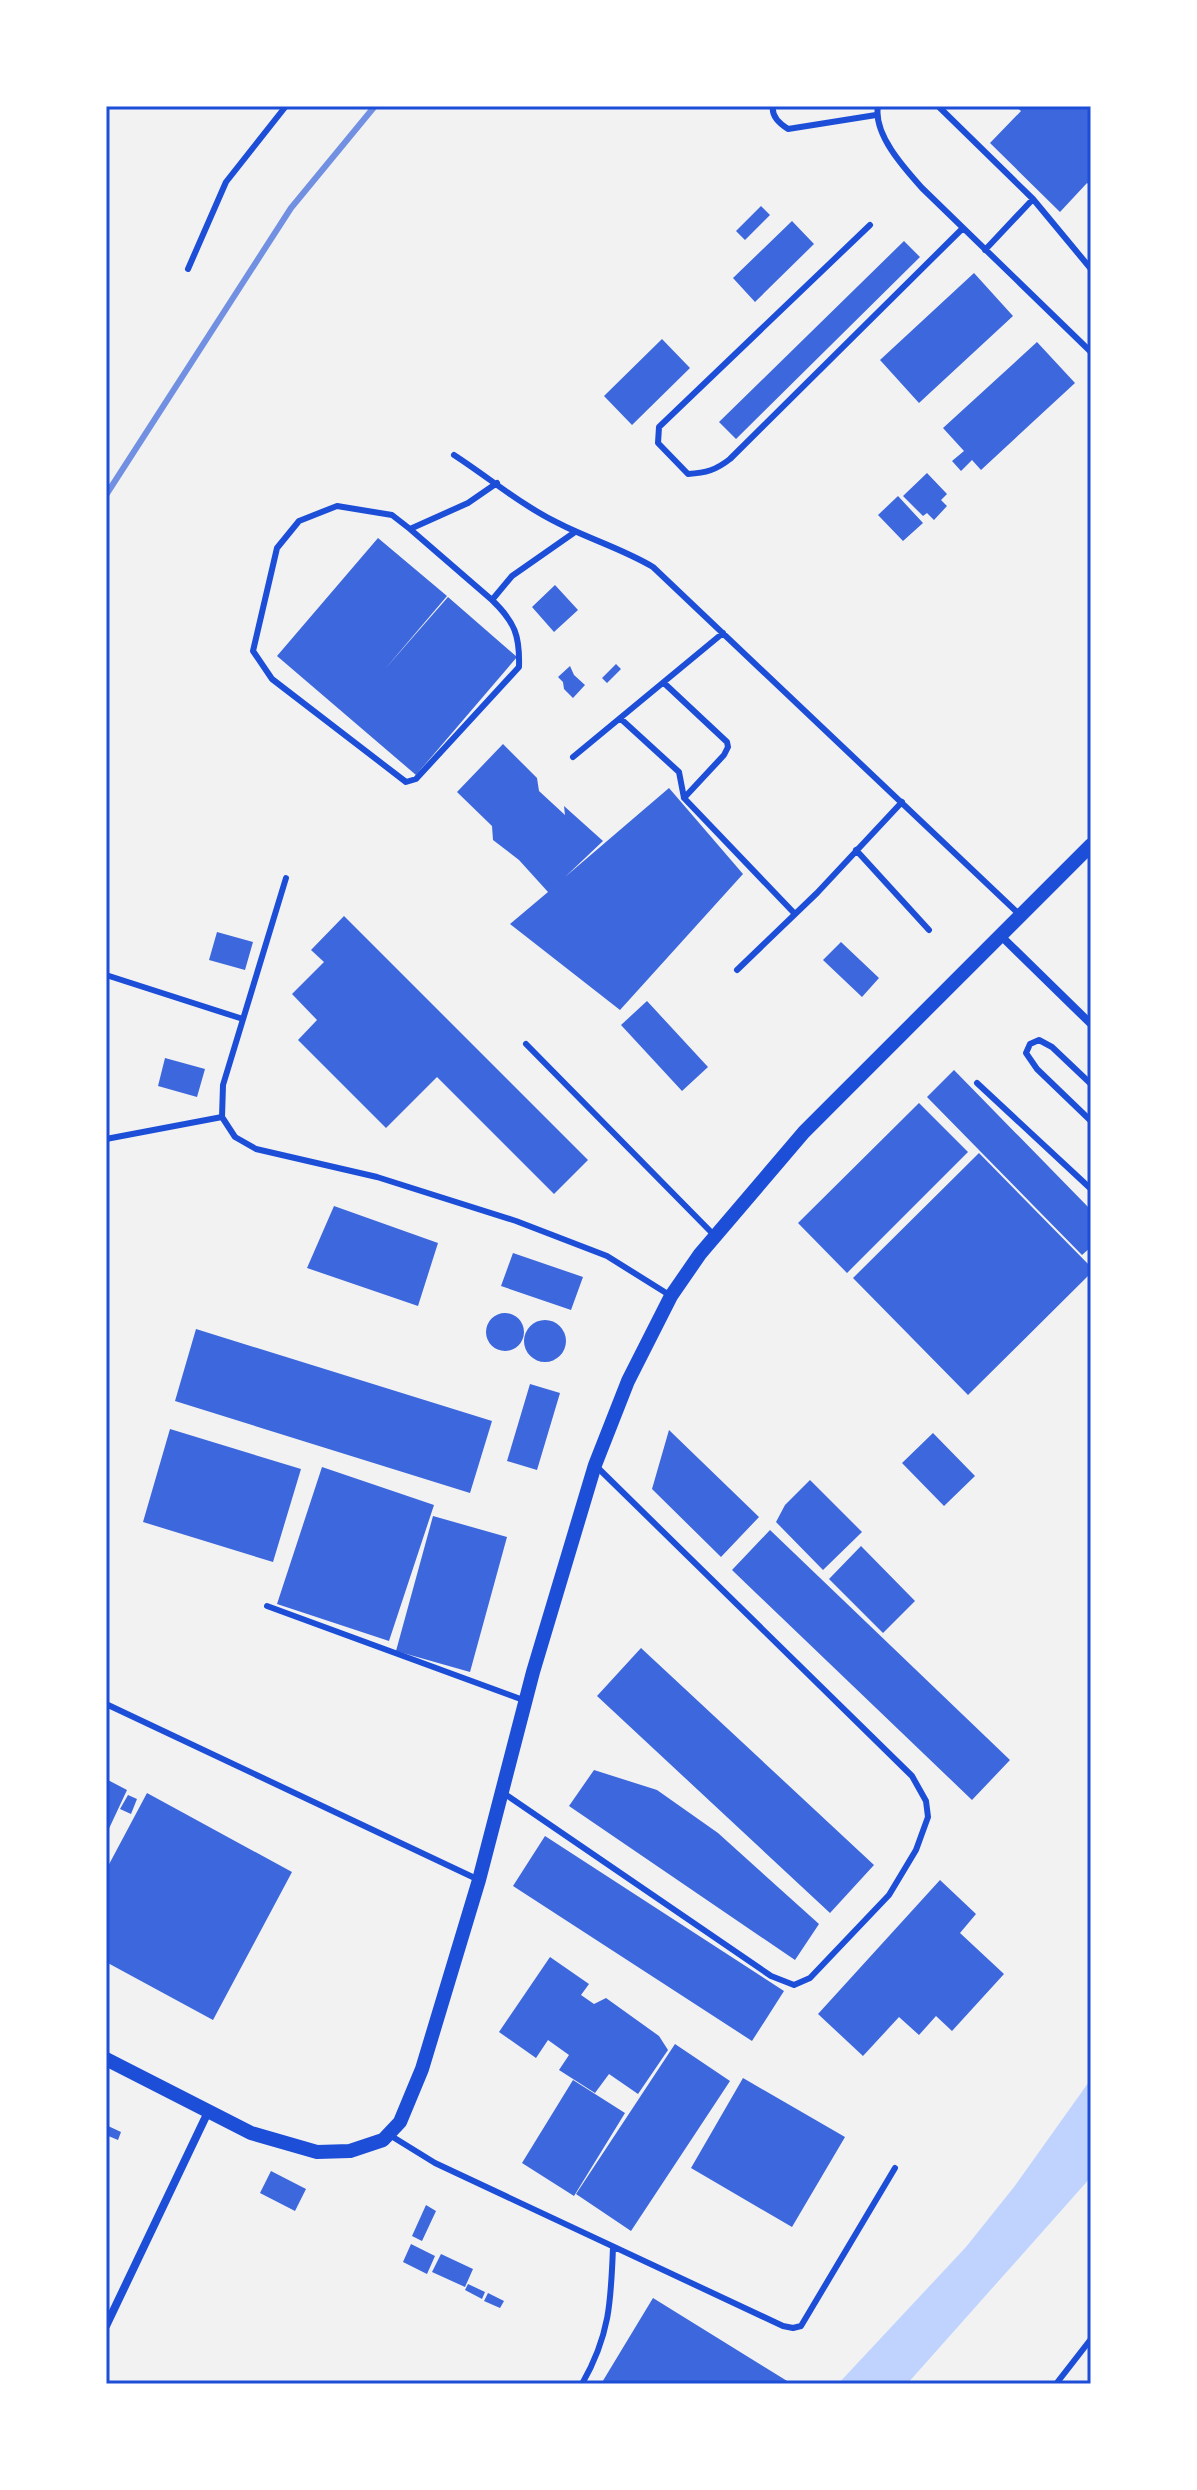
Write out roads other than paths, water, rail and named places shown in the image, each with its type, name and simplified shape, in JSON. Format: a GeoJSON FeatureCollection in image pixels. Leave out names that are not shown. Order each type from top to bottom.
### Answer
{"type":"FeatureCollection","features":[{"type":"Feature","properties":{"kind":"street"},"geometry":{"type":"LineString","coordinates":[[106,2059],[251,2133],[317,2152],[350,2151],[383,2140],[400,2122],[422,2069],[479,1880],[526,1701],[595,1465],[628,1381],[671,1296],[715,1236],[804,1132],[1091,845]]}},
{"type":"Feature","properties":{"kind":"street"},"geometry":{"type":"LineString","coordinates":[[1001,936],[1091,1024]]}},
{"type":"Feature","properties":{"kind":"street"},"geometry":{"type":"LineString","coordinates":[[106,2326],[208,2112]]}},
{"type":"Feature","properties":{"kind":"lane"},"geometry":{"type":"LineString","coordinates":[[188,269],[226,182],[286,106]]}},
{"type":"Feature","properties":{"kind":"lane"},"geometry":{"type":"LineString","coordinates":[[773,106],[778,122],[788,129],[876,115]]}},
{"type":"Feature","properties":{"kind":"lane"},"geometry":{"type":"LineString","coordinates":[[878,106],[876,115],[899,162],[1091,352]]}},
{"type":"Feature","properties":{"kind":"lane"},"geometry":{"type":"LineString","coordinates":[[938,106],[1033,199],[1091,269]]}},
{"type":"Feature","properties":{"kind":"lane"},"geometry":{"type":"LineString","coordinates":[[985,250],[1033,199]]}},
{"type":"Feature","properties":{"kind":"lane"},"geometry":{"type":"LineString","coordinates":[[870,225],[659,427],[658,443],[688,474],[717,469],[730,459],[963,228]]}},
{"type":"Feature","properties":{"kind":"lane"},"geometry":{"type":"LineString","coordinates":[[454,455],[553,521],[633,554],[653,567],[1021,916]]}},
{"type":"Feature","properties":{"kind":"lane"},"geometry":{"type":"LineString","coordinates":[[410,529],[468,503],[497,483]]}},
{"type":"Feature","properties":{"kind":"lane"},"geometry":{"type":"LineString","coordinates":[[337,506],[392,515],[410,529],[509,616],[520,643],[519,667],[416,779],[406,782],[272,679],[253,651],[277,548],[299,521],[337,506]]}},
{"type":"Feature","properties":{"kind":"lane"},"geometry":{"type":"LineString","coordinates":[[492,600],[512,576],[575,532]]}},
{"type":"Feature","properties":{"kind":"lane"},"geometry":{"type":"LineString","coordinates":[[573,757],[723,633]]}},
{"type":"Feature","properties":{"kind":"lane"},"geometry":{"type":"LineString","coordinates":[[664,683],[727,742],[728,747],[684,798]]}},
{"type":"Feature","properties":{"kind":"lane"},"geometry":{"type":"LineString","coordinates":[[621,719],[679,772],[684,798],[795,914]]}},
{"type":"Feature","properties":{"kind":"lane"},"geometry":{"type":"LineString","coordinates":[[737,970],[902,802]]}},
{"type":"Feature","properties":{"kind":"lane"},"geometry":{"type":"LineString","coordinates":[[856,850],[929,930]]}},
{"type":"Feature","properties":{"kind":"lane"},"geometry":{"type":"LineString","coordinates":[[286,878],[223,1085],[222,1117],[235,1137],[256,1149],[377,1177],[516,1221],[607,1256],[671,1296]]}},
{"type":"Feature","properties":{"kind":"lane"},"geometry":{"type":"LineString","coordinates":[[106,975],[243,1019]]}},
{"type":"Feature","properties":{"kind":"lane"},"geometry":{"type":"LineString","coordinates":[[1091,1084],[1052,1047],[1039,1040],[1030,1044],[1026,1053],[1037,1069],[1091,1121]]}},
{"type":"Feature","properties":{"kind":"lane"},"geometry":{"type":"LineString","coordinates":[[526,1044],[715,1236]]}},
{"type":"Feature","properties":{"kind":"lane"},"geometry":{"type":"LineString","coordinates":[[977,1083],[1091,1189]]}},
{"type":"Feature","properties":{"kind":"lane"},"geometry":{"type":"LineString","coordinates":[[106,1139],[222,1117]]}},
{"type":"Feature","properties":{"kind":"lane"},"geometry":{"type":"LineString","coordinates":[[502,1792],[771,1976],[794,1985],[810,1978],[889,1895],[916,1850],[928,1817],[926,1801],[912,1776],[595,1465]]}},
{"type":"Feature","properties":{"kind":"lane"},"geometry":{"type":"LineString","coordinates":[[267,1606],[526,1701]]}},
{"type":"Feature","properties":{"kind":"lane"},"geometry":{"type":"LineString","coordinates":[[106,1704],[479,1880]]}},
{"type":"Feature","properties":{"kind":"lane"},"geometry":{"type":"LineString","coordinates":[[388,2134],[435,2163],[793,2328],[801,2326],[895,2168]]}},
{"type":"Feature","properties":{"kind":"lane"},"geometry":{"type":"LineString","coordinates":[[582,2384],[596,2360],[610,2313],[613,2247]]}},
{"type":"Feature","properties":{"kind":"lane"},"geometry":{"type":"LineString","coordinates":[[1056,2384],[1091,2339]]}},
{"type":"Feature","properties":{"kind":"water"},"geometry":{"type":"Polygon","coordinates":[[[1091,2079],[1091,2177],[907,2384],[838,2384],[966,2247],[1014,2187],[1091,2079]]]}},
{"type":"Feature","properties":{"kind":"railway"},"geometry":{"type":"LineString","coordinates":[[106,495],[291,208],[375,106]]}}]}
